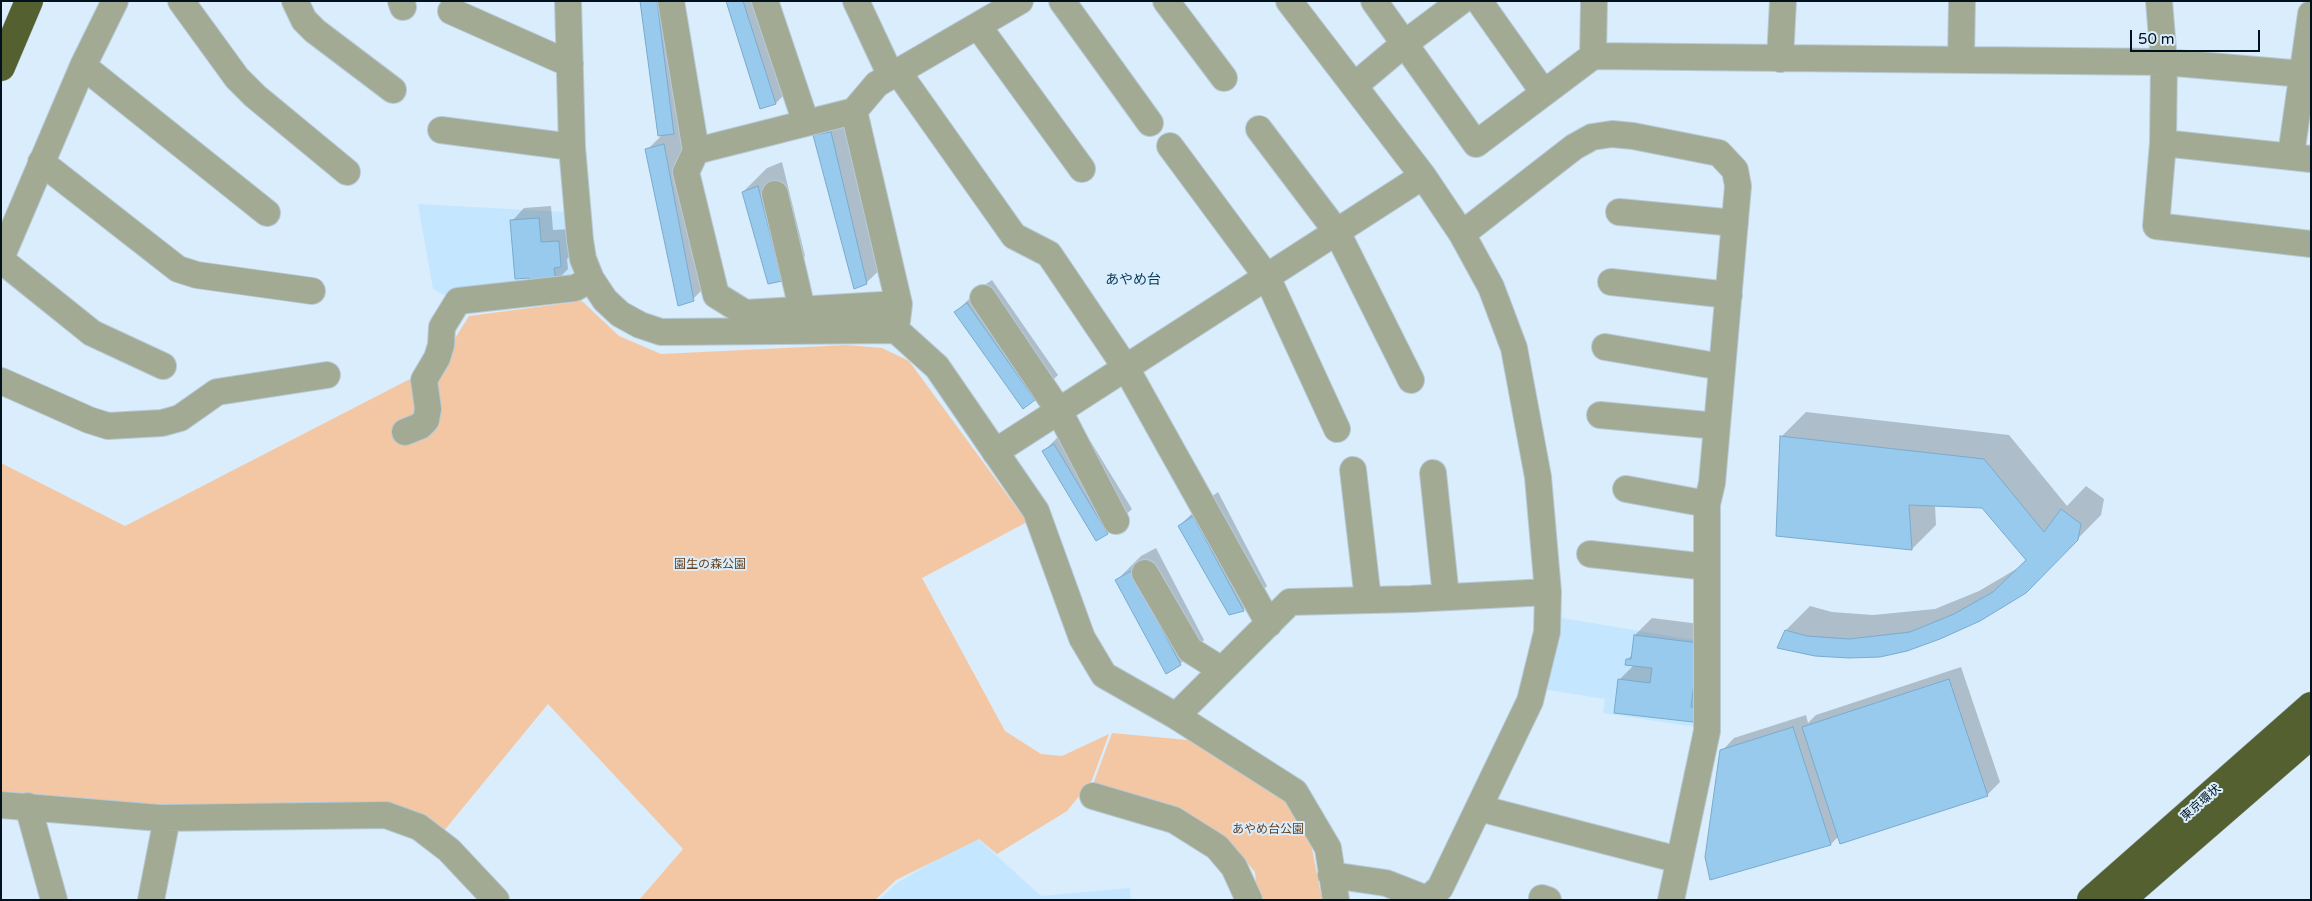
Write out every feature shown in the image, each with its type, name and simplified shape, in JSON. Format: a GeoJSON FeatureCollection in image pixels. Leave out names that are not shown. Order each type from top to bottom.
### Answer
{"type":"FeatureCollection","features":[{"type":"Feature","properties":{"kind":"highway"},"geometry":{"type":"LineString","coordinates":[[1,67],[28,1]]}},
{"type":"Feature","properties":{"kind":"highway","name":"東京環状"},"geometry":{"type":"LineString","coordinates":[[2091,900],[2311,706]]}},
{"type":"Feature","properties":{"kind":"highway","name":"東京環状"},"geometry":{"type":"LineString","coordinates":[[2121,900],[2311,735]]}},
{"type":"Feature","properties":{"kind":"street"},"geometry":{"type":"LineString","coordinates":[[115,1],[83,66],[1,259],[92,333],[162,366]]}},
{"type":"Feature","properties":{"kind":"street"},"geometry":{"type":"LineString","coordinates":[[181,1],[237,78],[255,96],[347,172]]}},
{"type":"Feature","properties":{"kind":"street"},"geometry":{"type":"LineString","coordinates":[[295,1],[304,20],[315,31],[393,90]]}},
{"type":"Feature","properties":{"kind":"street"},"geometry":{"type":"LineString","coordinates":[[568,1],[572,147],[580,240],[583,259],[591,279],[605,300],[620,314],[640,325],[661,332],[896,330],[937,367],[1036,511],[1082,638],[1104,675],[1176,716],[1295,792],[1328,848],[1334,888],[1386,883],[1426,899],[1440,888],[1530,701],[1547,632],[1548,592],[1538,477],[1514,348],[1491,286],[1462,234],[1423,176],[1289,1]]}},
{"type":"Feature","properties":{"kind":"street"},"geometry":{"type":"LineString","coordinates":[[671,1],[696,151],[686,172],[716,295],[745,312],[899,304]]}},
{"type":"Feature","properties":{"kind":"street"},"geometry":{"type":"LineString","coordinates":[[765,1],[806,123]]}},
{"type":"Feature","properties":{"kind":"street"},"geometry":{"type":"LineString","coordinates":[[856,1],[894,74],[1014,236],[1049,254],[1126,368],[1269,624]]}},
{"type":"Feature","properties":{"kind":"street"},"geometry":{"type":"LineString","coordinates":[[696,151],[854,111],[877,84],[983,15],[1020,1]]}},
{"type":"Feature","properties":{"kind":"street"},"geometry":{"type":"LineString","coordinates":[[1062,1],[1150,123]]}},
{"type":"Feature","properties":{"kind":"street"},"geometry":{"type":"LineString","coordinates":[[1166,1],[1224,78]]}},
{"type":"Feature","properties":{"kind":"street"},"geometry":{"type":"LineString","coordinates":[[1374,1],[1476,144],[1593,56],[2164,62],[2303,74]]}},
{"type":"Feature","properties":{"kind":"street"},"geometry":{"type":"LineString","coordinates":[[1354,86],[1460,1]]}},
{"type":"Feature","properties":{"kind":"street"},"geometry":{"type":"LineString","coordinates":[[1479,1],[1544,93]]}},
{"type":"Feature","properties":{"kind":"street"},"geometry":{"type":"LineString","coordinates":[[1593,56],[1594,1]]}},
{"type":"Feature","properties":{"kind":"street"},"geometry":{"type":"LineString","coordinates":[[1780,59],[1783,1]]}},
{"type":"Feature","properties":{"kind":"street"},"geometry":{"type":"LineString","coordinates":[[1961,60],[1962,1]]}},
{"type":"Feature","properties":{"kind":"street"},"geometry":{"type":"LineString","coordinates":[[2159,1],[2164,62],[2162,143],[2156,226],[2311,244]]}},
{"type":"Feature","properties":{"kind":"street"},"geometry":{"type":"LineString","coordinates":[[451,10],[570,64]]}},
{"type":"Feature","properties":{"kind":"street"},"geometry":{"type":"LineString","coordinates":[[2162,143],[2301,157],[2303,74],[2311,14]]}},
{"type":"Feature","properties":{"kind":"street"},"geometry":{"type":"LineString","coordinates":[[983,15],[1082,169]]}},
{"type":"Feature","properties":{"kind":"street"},"geometry":{"type":"LineString","coordinates":[[83,66],[267,213]]}},
{"type":"Feature","properties":{"kind":"street"},"geometry":{"type":"LineString","coordinates":[[854,111],[899,304],[896,330]]}},
{"type":"Feature","properties":{"kind":"street"},"geometry":{"type":"LineString","coordinates":[[1259,129],[1337,232],[1411,380]]}},
{"type":"Feature","properties":{"kind":"street"},"geometry":{"type":"LineString","coordinates":[[441,130],[572,147]]}},
{"type":"Feature","properties":{"kind":"street"},"geometry":{"type":"LineString","coordinates":[[1462,234],[1574,148],[1592,137],[1612,134],[1634,136],[1719,154],[1735,170],[1738,186],[1729,295],[1712,483],[1707,504],[1707,731],[1671,900]]}},
{"type":"Feature","properties":{"kind":"street"},"geometry":{"type":"LineString","coordinates":[[1170,146],[1267,277],[1337,429]]}},
{"type":"Feature","properties":{"kind":"street"},"geometry":{"type":"LineString","coordinates":[[41,162],[178,269],[198,275],[312,291]]}},
{"type":"Feature","properties":{"kind":"street"},"geometry":{"type":"LineString","coordinates":[[995,452],[1423,176]]}},
{"type":"Feature","properties":{"kind":"street"},"geometry":{"type":"LineString","coordinates":[[776,194],[802,309]]}},
{"type":"Feature","properties":{"kind":"street"},"geometry":{"type":"LineString","coordinates":[[1619,212],[1735,223]]}},
{"type":"Feature","properties":{"kind":"street"},"geometry":{"type":"LineString","coordinates":[[405,432],[420,426],[426,420],[428,409],[424,380],[437,358],[441,345],[442,327],[458,301],[575,288],[591,279]]}},
{"type":"Feature","properties":{"kind":"street"},"geometry":{"type":"LineString","coordinates":[[1611,282],[1729,295]]}},
{"type":"Feature","properties":{"kind":"street"},"geometry":{"type":"LineString","coordinates":[[983,298],[1059,411],[1116,521]]}},
{"type":"Feature","properties":{"kind":"street"},"geometry":{"type":"LineString","coordinates":[[1605,347],[1722,367]]}},
{"type":"Feature","properties":{"kind":"street"},"geometry":{"type":"LineString","coordinates":[[1,381],[89,420],[108,426],[162,423],[180,418],[217,392],[327,375]]}},
{"type":"Feature","properties":{"kind":"street"},"geometry":{"type":"LineString","coordinates":[[1600,415],[1717,426]]}},
{"type":"Feature","properties":{"kind":"street"},"geometry":{"type":"LineString","coordinates":[[1353,470],[1368,600]]}},
{"type":"Feature","properties":{"kind":"street"},"geometry":{"type":"LineString","coordinates":[[1433,472],[1446,597]]}},
{"type":"Feature","properties":{"kind":"street"},"geometry":{"type":"LineString","coordinates":[[1626,489],[1707,504]]}},
{"type":"Feature","properties":{"kind":"street"},"geometry":{"type":"LineString","coordinates":[[1590,554],[1707,567]]}},
{"type":"Feature","properties":{"kind":"street"},"geometry":{"type":"LineString","coordinates":[[1145,573],[1190,650],[1222,670]]}},
{"type":"Feature","properties":{"kind":"street"},"geometry":{"type":"LineString","coordinates":[[1176,716],[1290,602],[1548,592]]}},
{"type":"Feature","properties":{"kind":"street"},"geometry":{"type":"LineString","coordinates":[[1093,796],[1174,820],[1217,847],[1234,867],[1249,900]]}},
{"type":"Feature","properties":{"kind":"street"},"geometry":{"type":"LineString","coordinates":[[1,804],[167,818],[386,815],[420,827],[450,850],[496,900]]}},
{"type":"Feature","properties":{"kind":"street"},"geometry":{"type":"LineString","coordinates":[[28,806],[54,900]]}},
{"type":"Feature","properties":{"kind":"street"},"geometry":{"type":"LineString","coordinates":[[1479,808],[1679,860]]}},
{"type":"Feature","properties":{"kind":"street"},"geometry":{"type":"LineString","coordinates":[[151,900],[167,818]]}},
{"type":"Feature","properties":{"kind":"shaded area"},"geometry":{"type":"Polygon","coordinates":[[[418,204],[564,212],[572,271],[567,287],[450,298],[433,289],[418,204]]]}},
{"type":"Feature","properties":{"kind":"shaded area"},"geometry":{"type":"Polygon","coordinates":[[[1556,617],[1700,641],[1696,727],[1603,713],[1605,699],[1542,689],[1556,617]]]}},
{"type":"Feature","properties":{"kind":"shaded area"},"geometry":{"type":"Polygon","coordinates":[[[976,837],[1041,896],[1130,888],[1131,900],[879,900],[897,883],[976,837]]]}},
{"type":"Feature","properties":{"kind":"green space","name":"園生の森公園"},"geometry":{"type":"Polygon","coordinates":[[[582,301],[619,336],[661,354],[847,345],[882,348],[909,361],[1027,522],[922,578],[1005,731],[1041,754],[1062,756],[1109,734],[1092,780],[1067,811],[997,854],[979,839],[896,880],[875,900],[639,900],[683,849],[548,704],[443,832],[157,806],[1,795],[1,463],[125,526],[439,364],[469,316],[582,301]]]}},
{"type":"Feature","properties":{"kind":"green space","name":"あやめ台公園"},"geometry":{"type":"Polygon","coordinates":[[[1112,733],[1188,740],[1275,790],[1296,807],[1308,828],[1322,900],[1258,900],[1255,872],[1224,835],[1178,811],[1092,787],[1112,733]]]}},
{"type":"Feature","properties":{"kind":"building"},"geometry":{"type":"Polygon","coordinates":[[[640,1],[657,1],[674,134],[658,136],[640,1]]]}},
{"type":"Feature","properties":{"kind":"building"},"geometry":{"type":"Polygon","coordinates":[[[726,1],[743,1],[776,104],[760,109],[726,1]]]}},
{"type":"Feature","properties":{"kind":"building"},"geometry":{"type":"Polygon","coordinates":[[[831,132],[867,284],[854,289],[813,135],[831,132]]]}},
{"type":"Feature","properties":{"kind":"building"},"geometry":{"type":"Polygon","coordinates":[[[664,144],[694,301],[678,306],[645,149],[664,144]]]}},
{"type":"Feature","properties":{"kind":"building"},"geometry":{"type":"Polygon","coordinates":[[[758,186],[782,281],[768,284],[742,192],[758,186]]]}},
{"type":"Feature","properties":{"kind":"building"},"geometry":{"type":"Polygon","coordinates":[[[539,218],[541,242],[559,241],[561,267],[554,268],[556,283],[529,285],[529,278],[515,279],[510,220],[539,218]]]}},
{"type":"Feature","properties":{"kind":"building"},"geometry":{"type":"Polygon","coordinates":[[[967,303],[1035,400],[1023,409],[954,312],[967,303]]]}},
{"type":"Feature","properties":{"kind":"building"},"geometry":{"type":"Polygon","coordinates":[[[1780,436],[1984,459],[2044,532],[2061,509],[2081,524],[2078,540],[2026,593],[1980,621],[1907,651],[1880,657],[1849,658],[1815,656],[1777,648],[1785,630],[1807,636],[1849,639],[1910,632],[1954,614],[1993,592],[2026,560],[1982,508],[1909,505],[1912,550],[1776,536],[1780,436]]]}},
{"type":"Feature","properties":{"kind":"building"},"geometry":{"type":"Polygon","coordinates":[[[1054,444],[1108,534],[1096,541],[1042,451],[1054,444]]]}},
{"type":"Feature","properties":{"kind":"building"},"geometry":{"type":"Polygon","coordinates":[[[1193,516],[1244,611],[1229,615],[1178,526],[1193,516]]]}},
{"type":"Feature","properties":{"kind":"building"},"geometry":{"type":"Polygon","coordinates":[[[1131,571],[1181,665],[1166,674],[1115,580],[1131,571]]]}},
{"type":"Feature","properties":{"kind":"building"},"geometry":{"type":"Polygon","coordinates":[[[1634,635],[1699,643],[1691,707],[1695,708],[1693,722],[1614,713],[1618,679],[1650,683],[1652,668],[1625,665],[1626,659],[1631,659],[1634,635]]]}},
{"type":"Feature","properties":{"kind":"building"},"geometry":{"type":"Polygon","coordinates":[[[1949,679],[1988,796],[1840,844],[1802,727],[1949,679]]]}},
{"type":"Feature","properties":{"kind":"building"},"geometry":{"type":"Polygon","coordinates":[[[1793,727],[1831,845],[1710,880],[1705,857],[1720,750],[1793,727]]]}},
{"type":"Feature","properties":{"kind":"district","name":"あやめ台"},"geometry":{"type":"Point","coordinates":[1133,280]}}]}
